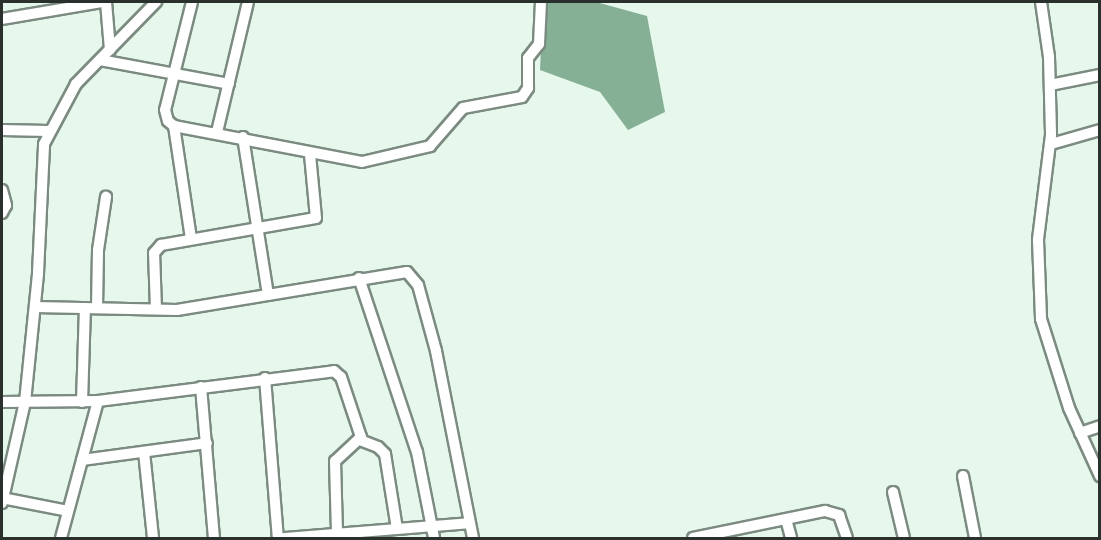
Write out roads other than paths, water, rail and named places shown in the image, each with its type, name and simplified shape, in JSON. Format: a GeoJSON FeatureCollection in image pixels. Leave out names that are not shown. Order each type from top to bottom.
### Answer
{"type":"FeatureCollection","features":[{"type":"Feature","properties":{"kind":"street"},"geometry":{"type":"LineString","coordinates":[[2,19],[104,2],[110,50]]}},
{"type":"Feature","properties":{"kind":"street"},"geometry":{"type":"LineString","coordinates":[[68,511],[2,500],[25,402],[35,307],[41,159],[48,131],[76,84],[156,2]]}},
{"type":"Feature","properties":{"kind":"street"},"geometry":{"type":"LineString","coordinates":[[192,2],[165,110],[168,121],[174,126],[217,132],[310,154],[362,162],[425,149],[463,108],[522,97],[528,88],[528,58],[539,44],[541,2]]}},
{"type":"Feature","properties":{"kind":"street"},"geometry":{"type":"LineString","coordinates":[[217,132],[248,2]]}},
{"type":"Feature","properties":{"kind":"street"},"geometry":{"type":"LineString","coordinates":[[1041,2],[1050,85],[1051,144],[1038,240],[1041,319],[1080,433],[1100,476]]}},
{"type":"Feature","properties":{"kind":"street"},"geometry":{"type":"LineString","coordinates":[[100,60],[229,84]]}},
{"type":"Feature","properties":{"kind":"street"},"geometry":{"type":"LineString","coordinates":[[1050,85],[1100,75]]}},
{"type":"Feature","properties":{"kind":"street"},"geometry":{"type":"LineString","coordinates":[[174,126],[191,239]]}},
{"type":"Feature","properties":{"kind":"street"},"geometry":{"type":"LineString","coordinates":[[2,130],[48,131]]}},
{"type":"Feature","properties":{"kind":"street"},"geometry":{"type":"LineString","coordinates":[[1051,144],[1100,130]]}},
{"type":"Feature","properties":{"kind":"street"},"geometry":{"type":"LineString","coordinates":[[243,137],[268,296]]}},
{"type":"Feature","properties":{"kind":"street"},"geometry":{"type":"LineString","coordinates":[[156,309],[156,249],[191,239],[316,218],[310,154]]}},
{"type":"Feature","properties":{"kind":"street"},"geometry":{"type":"LineString","coordinates":[[2,190],[6,206],[2,213]]}},
{"type":"Feature","properties":{"kind":"street"},"geometry":{"type":"LineString","coordinates":[[97,308],[98,250],[106,197]]}},
{"type":"Feature","properties":{"kind":"street"},"geometry":{"type":"LineString","coordinates":[[35,307],[156,309],[209,306],[397,271],[407,272],[418,285],[436,351],[473,538]]}},
{"type":"Feature","properties":{"kind":"street"},"geometry":{"type":"LineString","coordinates":[[359,278],[417,452],[434,538]]}},
{"type":"Feature","properties":{"kind":"street"},"geometry":{"type":"LineString","coordinates":[[82,402],[85,308]]}},
{"type":"Feature","properties":{"kind":"street"},"geometry":{"type":"LineString","coordinates":[[2,402],[98,401],[329,370],[338,373],[360,440]]}},
{"type":"Feature","properties":{"kind":"street"},"geometry":{"type":"LineString","coordinates":[[265,378],[278,538]]}},
{"type":"Feature","properties":{"kind":"street"},"geometry":{"type":"LineString","coordinates":[[201,387],[214,538]]}},
{"type":"Feature","properties":{"kind":"street"},"geometry":{"type":"LineString","coordinates":[[61,538],[98,401]]}},
{"type":"Feature","properties":{"kind":"street"},"geometry":{"type":"LineString","coordinates":[[1080,433],[1100,426]]}},
{"type":"Feature","properties":{"kind":"street"},"geometry":{"type":"LineString","coordinates":[[360,440],[378,447],[385,454],[397,529]]}},
{"type":"Feature","properties":{"kind":"street"},"geometry":{"type":"LineString","coordinates":[[337,534],[335,461],[360,440]]}},
{"type":"Feature","properties":{"kind":"street"},"geometry":{"type":"LineString","coordinates":[[82,460],[207,443]]}},
{"type":"Feature","properties":{"kind":"street"},"geometry":{"type":"LineString","coordinates":[[144,452],[153,538]]}},
{"type":"Feature","properties":{"kind":"street"},"geometry":{"type":"LineString","coordinates":[[963,476],[975,538]]}},
{"type":"Feature","properties":{"kind":"street"},"geometry":{"type":"LineString","coordinates":[[893,492],[904,538]]}},
{"type":"Feature","properties":{"kind":"street"},"geometry":{"type":"LineString","coordinates":[[693,538],[734,534],[786,519],[832,511],[839,514],[847,538]]}},
{"type":"Feature","properties":{"kind":"street"},"geometry":{"type":"LineString","coordinates":[[786,519],[791,538]]}},
{"type":"Feature","properties":{"kind":"street"},"geometry":{"type":"LineString","coordinates":[[284,538],[469,523]]}}]}
